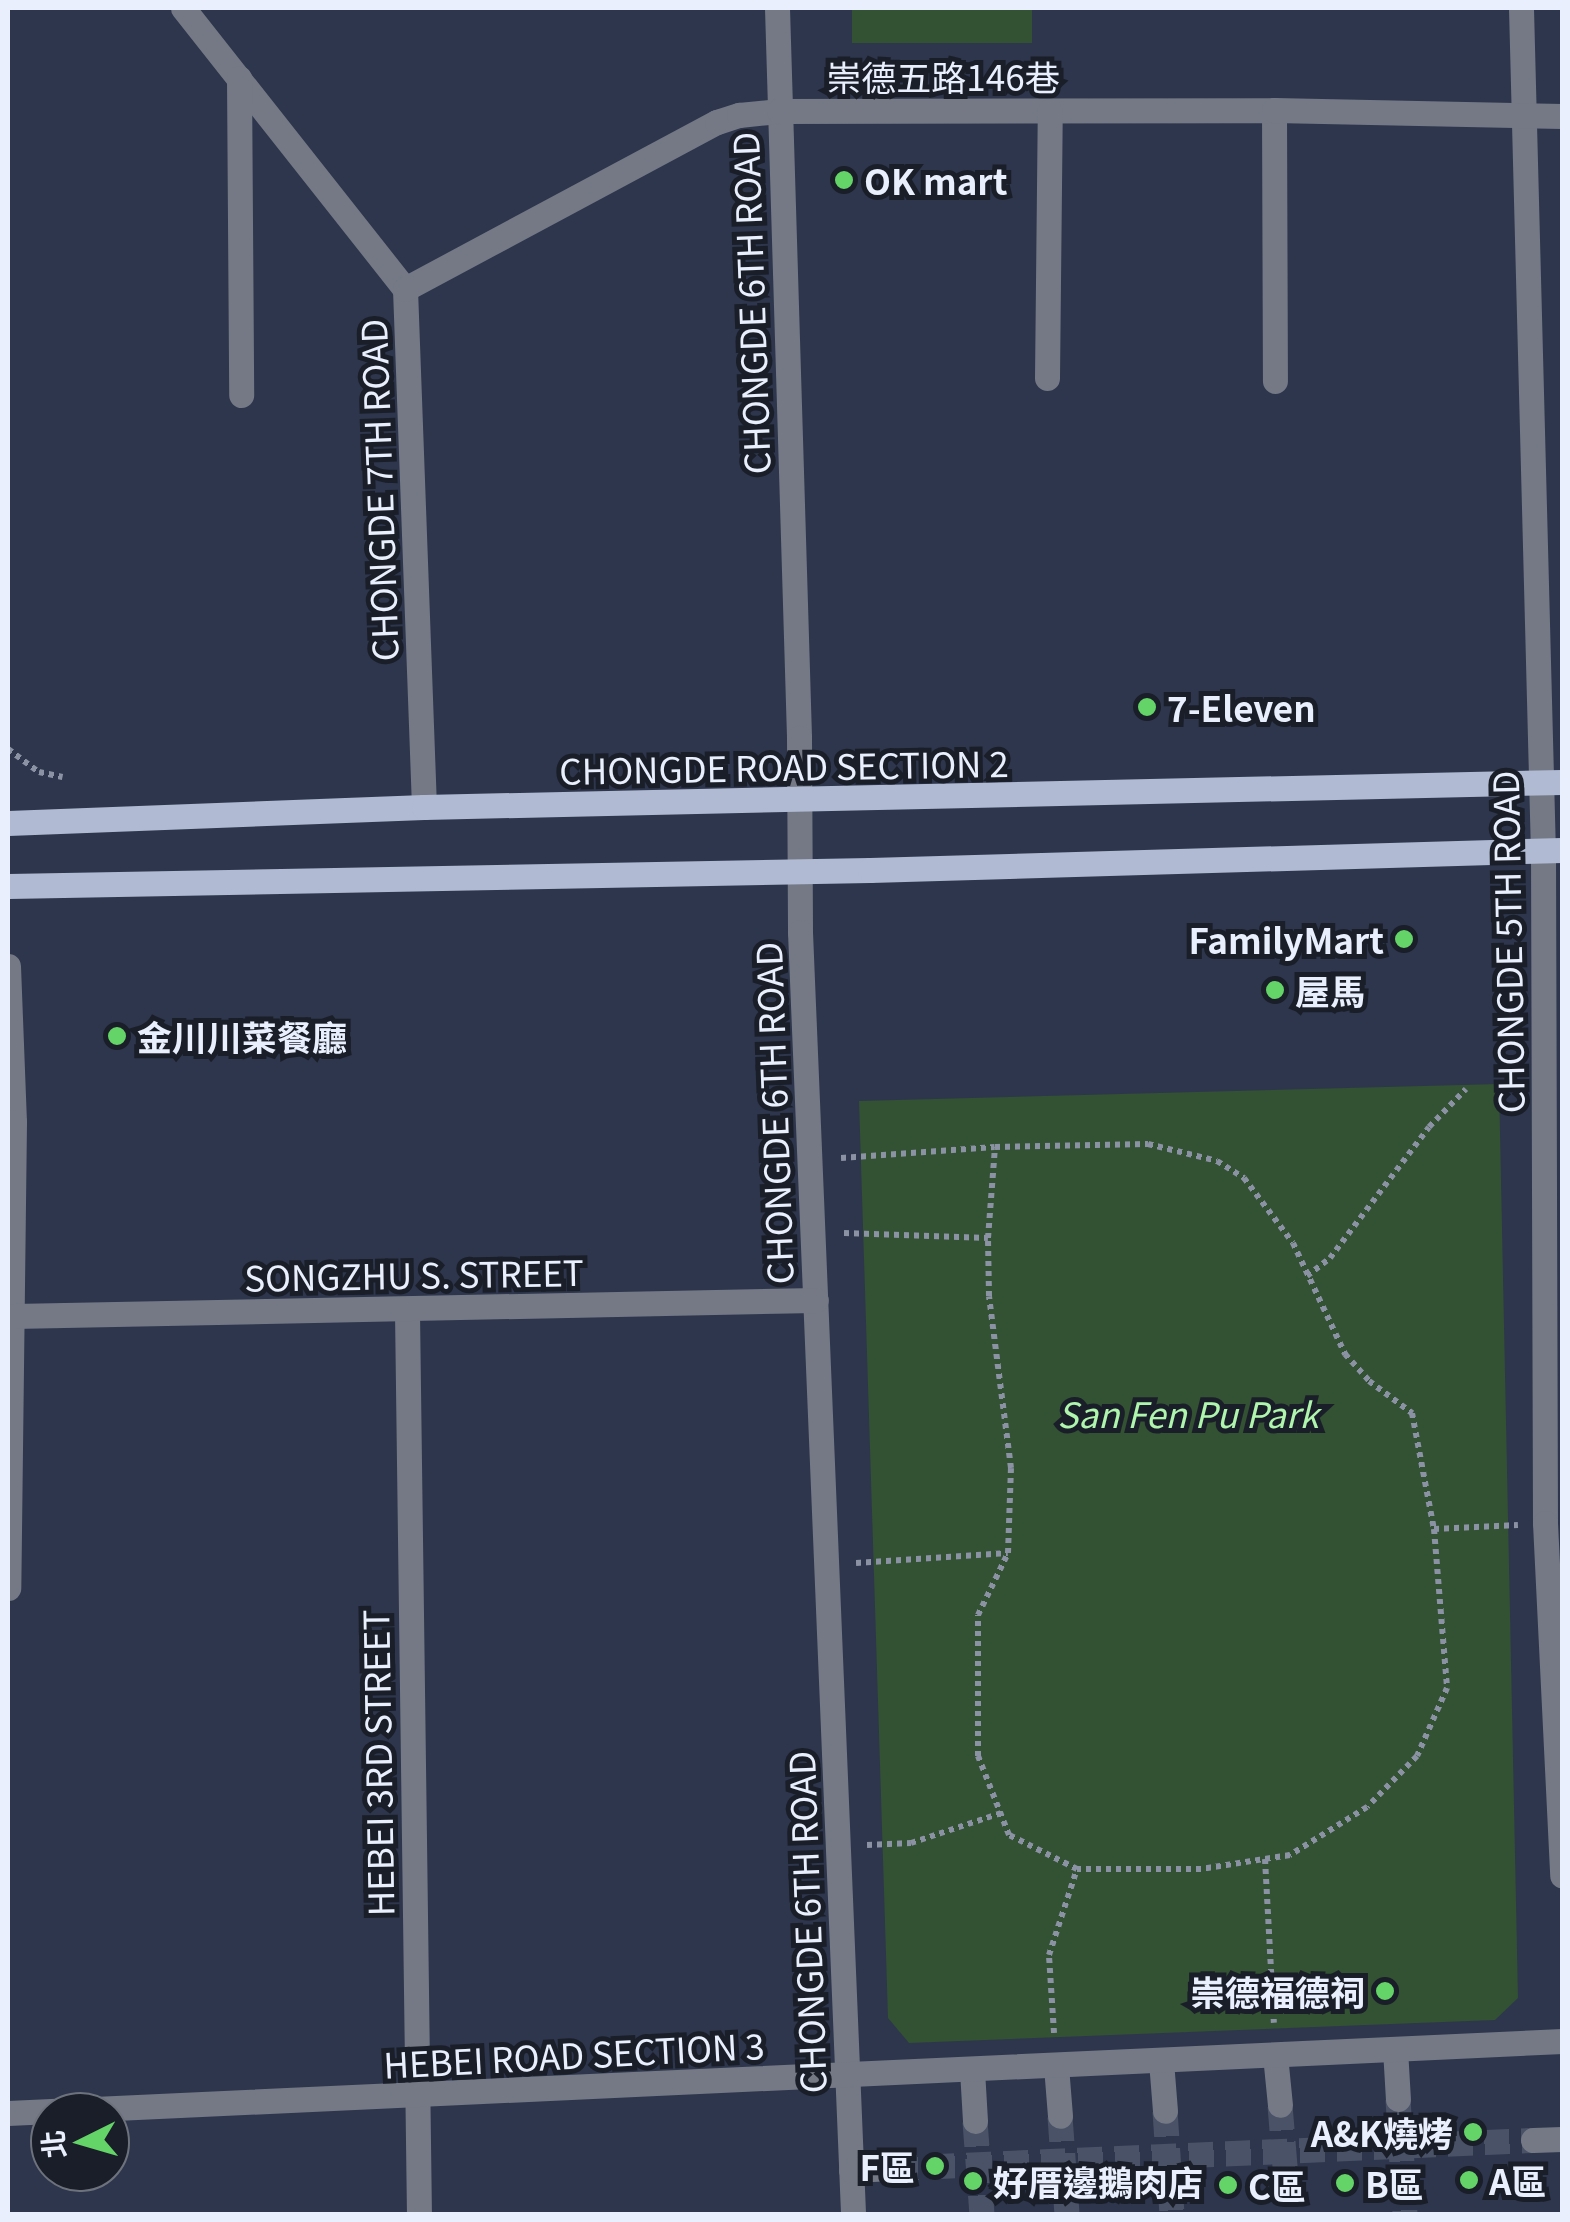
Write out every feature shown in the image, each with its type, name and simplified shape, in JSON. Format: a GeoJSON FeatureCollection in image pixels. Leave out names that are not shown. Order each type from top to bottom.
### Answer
{"type":"FeatureCollection","features":[{"type":"Feature","properties":{"kind":"main road","name":"CHONGDE ROAD SECTION 2"},"geometry":{"type":"LineString","coordinates":[[8,823],[424,807],[1551,782]]}},
{"type":"Feature","properties":{"kind":"main road"},"geometry":{"type":"LineString","coordinates":[[8,886],[1553,851]]}},
{"type":"Feature","properties":{"kind":"street","name":"CHONGDE 7TH ROAD"},"geometry":{"type":"LineString","coordinates":[[183,8],[405,290],[424,807]]}},
{"type":"Feature","properties":{"kind":"street","name":"CHONGDE 6TH ROAD"},"geometry":{"type":"LineString","coordinates":[[777,8],[812,1232],[852,2214]]}},
{"type":"Feature","properties":{"kind":"street","name":"CHONGDE 5TH ROAD"},"geometry":{"type":"LineString","coordinates":[[1522,8],[1553,851],[1555,1280],[1545,1523],[1562,1876]]}},
{"type":"Feature","properties":{"kind":"street"},"geometry":{"type":"LineString","coordinates":[[239,78],[241,395]]}},
{"type":"Feature","properties":{"kind":"street"},"geometry":{"type":"LineString","coordinates":[[1274,110],[1275,381]]}},
{"type":"Feature","properties":{"kind":"street","name":"崇德五路146巷"},"geometry":{"type":"LineString","coordinates":[[405,290],[717,122],[779,111],[1274,110],[1562,116]]}},
{"type":"Feature","properties":{"kind":"street"},"geometry":{"type":"LineString","coordinates":[[1047,378],[1050,111]]}},
{"type":"Feature","properties":{"kind":"street"},"geometry":{"type":"LineString","coordinates":[[8,966],[13,1106],[8,1588]]}},
{"type":"Feature","properties":{"kind":"street","name":"SONGZHU S. STREET"},"geometry":{"type":"LineString","coordinates":[[13,1316],[407,1312],[816,1300]]}},
{"type":"Feature","properties":{"kind":"street","name":"HEBEI 3RD STREET"},"geometry":{"type":"LineString","coordinates":[[407,1312],[419,2214]]}},
{"type":"Feature","properties":{"kind":"street","name":"HEBEI ROAD SECTION 3"},"geometry":{"type":"LineString","coordinates":[[8,2113],[1562,2040]]}},
{"type":"Feature","properties":{"kind":"street"},"geometry":{"type":"LineString","coordinates":[[1395,2049],[1398,2098]]}},
{"type":"Feature","properties":{"kind":"street"},"geometry":{"type":"LineString","coordinates":[[1276,2055],[1280,2105]]}},
{"type":"Feature","properties":{"kind":"street"},"geometry":{"type":"LineString","coordinates":[[1162,2060],[1164,2111]]}},
{"type":"Feature","properties":{"kind":"street"},"geometry":{"type":"LineString","coordinates":[[1056,2066],[1060,2116]]}},
{"type":"Feature","properties":{"kind":"street"},"geometry":{"type":"LineString","coordinates":[[972,2070],[975,2121]]}},
{"type":"Feature","properties":{"kind":"street"},"geometry":{"type":"LineString","coordinates":[[1533,2140],[1562,2139]]}},
{"type":"Feature","properties":{"kind":"street"},"geometry":{"type":"LineString","coordinates":[[851,2170],[892,2168]]}},
{"type":"Feature","properties":{"kind":"path"},"geometry":{"type":"LineString","coordinates":[[8,749],[39,772],[62,776]]}},
{"type":"Feature","properties":{"kind":"path"},"geometry":{"type":"LineString","coordinates":[[1307,1276],[1330,1258],[1429,1126],[1466,1090]]}},
{"type":"Feature","properties":{"kind":"path"},"geometry":{"type":"LineString","coordinates":[[810,1160],[996,1147],[1148,1144],[1217,1161],[1244,1178],[1293,1243],[1346,1354],[1369,1380],[1412,1413],[1434,1529],[1446,1688],[1417,1756],[1367,1808],[1290,1855],[1201,1869],[1077,1868],[1009,1835],[978,1756],[978,1615],[1008,1553],[1010,1468],[989,1296],[988,1238],[996,1147]]}},
{"type":"Feature","properties":{"kind":"path"},"geometry":{"type":"LineString","coordinates":[[812,1232],[988,1238]]}},
{"type":"Feature","properties":{"kind":"path"},"geometry":{"type":"LineString","coordinates":[[1434,1529],[1545,1523]]}},
{"type":"Feature","properties":{"kind":"path"},"geometry":{"type":"LineString","coordinates":[[825,1565],[1008,1553]]}},
{"type":"Feature","properties":{"kind":"path"},"geometry":{"type":"LineString","coordinates":[[838,1846],[911,1843],[1001,1814]]}},
{"type":"Feature","properties":{"kind":"path"},"geometry":{"type":"LineString","coordinates":[[1265,1859],[1276,2055]]}},
{"type":"Feature","properties":{"kind":"path"},"geometry":{"type":"LineString","coordinates":[[1056,2066],[1049,1955],[1077,1868]]}},
{"type":"Feature","properties":{"kind":"green space"},"geometry":{"type":"Polygon","coordinates":[[[852,8],[1032,8],[1032,43],[852,43],[852,8]]]}},
{"type":"Feature","properties":{"kind":"green space","name":"San Fen Pu Park"},"geometry":{"type":"Polygon","coordinates":[[[1499,1084],[1518,1998],[1495,2020],[909,2043],[888,2018],[859,1101],[1499,1084]]]}},
{"type":"Feature","properties":{"kind":"tunnel"},"geometry":{"type":"LineString","coordinates":[[1398,2099],[1405,2214]]}},
{"type":"Feature","properties":{"kind":"tunnel"},"geometry":{"type":"LineString","coordinates":[[1280,2105],[1289,2214]]}},
{"type":"Feature","properties":{"kind":"tunnel"},"geometry":{"type":"LineString","coordinates":[[1165,2111],[1172,2214]]}},
{"type":"Feature","properties":{"kind":"tunnel"},"geometry":{"type":"LineString","coordinates":[[1060,2116],[1067,2214]]}},
{"type":"Feature","properties":{"kind":"tunnel"},"geometry":{"type":"LineString","coordinates":[[975,2121],[982,2214]]}},
{"type":"Feature","properties":{"kind":"tunnel"},"geometry":{"type":"LineString","coordinates":[[893,2168],[1533,2140]]}},
{"type":"Feature","properties":{"kind":"place","name":"OK mart"},"geometry":{"type":"Point","coordinates":[844,180]}},
{"type":"Feature","properties":{"kind":"place","name":"7-Eleven"},"geometry":{"type":"Point","coordinates":[1147,707]}},
{"type":"Feature","properties":{"kind":"place","name":"FamilyMart"},"geometry":{"type":"Point","coordinates":[1404,939]}},
{"type":"Feature","properties":{"kind":"place","name":"屋馬"},"geometry":{"type":"Point","coordinates":[1275,990]}},
{"type":"Feature","properties":{"kind":"place","name":"金川川菜餐廳"},"geometry":{"type":"Point","coordinates":[117,1036]}},
{"type":"Feature","properties":{"kind":"place","name":"崇德福德祠"},"geometry":{"type":"Point","coordinates":[1385,1991]}},
{"type":"Feature","properties":{"kind":"place","name":"A&K燒烤"},"geometry":{"type":"Point","coordinates":[1473,2132]}},
{"type":"Feature","properties":{"kind":"place","name":"F區"},"geometry":{"type":"Point","coordinates":[935,2166]}},
{"type":"Feature","properties":{"kind":"place","name":"A區"},"geometry":{"type":"Point","coordinates":[1469,2180]}},
{"type":"Feature","properties":{"kind":"place","name":"好厝邊鵝肉店"},"geometry":{"type":"Point","coordinates":[973,2181]}},
{"type":"Feature","properties":{"kind":"place","name":"B區"},"geometry":{"type":"Point","coordinates":[1345,2183]}},
{"type":"Feature","properties":{"kind":"place","name":"C區"},"geometry":{"type":"Point","coordinates":[1228,2185]}}]}
